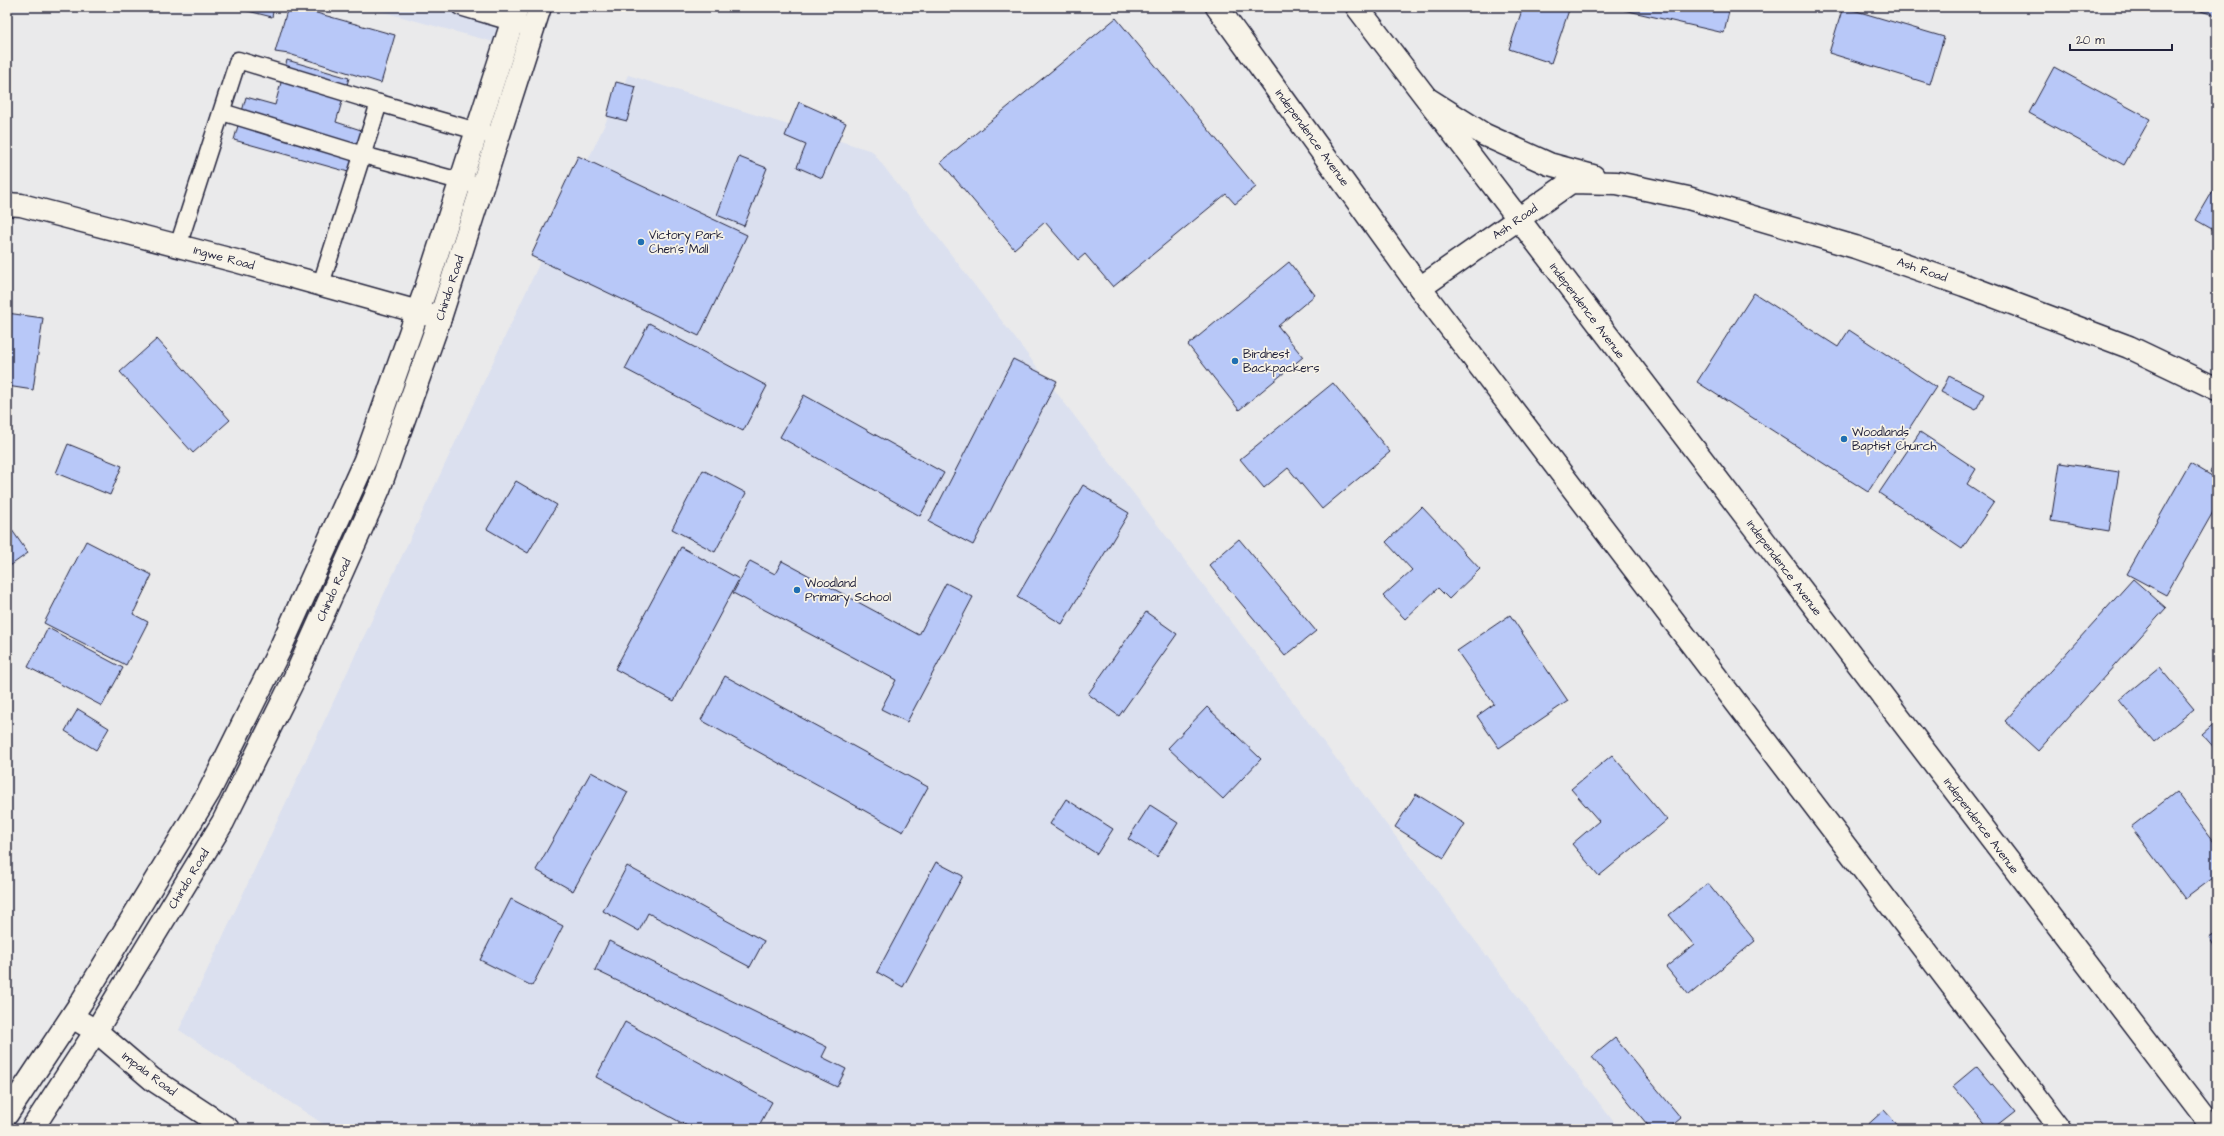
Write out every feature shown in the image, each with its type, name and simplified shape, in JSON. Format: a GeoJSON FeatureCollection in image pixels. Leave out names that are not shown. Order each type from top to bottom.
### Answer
{"type":"FeatureCollection","features":[{"type":"Feature","properties":{"kind":"main road","name":"Chindo Road"},"geometry":{"type":"LineString","coordinates":[[32,1129],[96,1031],[223,822],[294,679],[379,489],[440,318],[540,7]]}},
{"type":"Feature","properties":{"kind":"main road","name":"Independence Avenue"},"geometry":{"type":"LineString","coordinates":[[1217,7],[1420,288],[2061,1129]]}},
{"type":"Feature","properties":{"kind":"main road","name":"Independence Avenue"},"geometry":{"type":"LineString","coordinates":[[1357,7],[2212,1129]]}},
{"type":"Feature","properties":{"kind":"main road","name":"Chindo Road"},"geometry":{"type":"LineString","coordinates":[[7,1114],[72,1017],[209,792],[280,649],[365,460],[417,312],[515,15]]}},
{"type":"Feature","properties":{"kind":"main road","name":"Ash Road"},"geometry":{"type":"LineString","coordinates":[[1425,97],[1485,135],[1549,164],[1617,183],[1688,198],[1855,247],[1964,285],[2129,347],[2217,389]]}},
{"type":"Feature","properties":{"kind":"main road","name":"Ash Road"},"geometry":{"type":"LineString","coordinates":[[1420,288],[1571,182],[1617,183]]}},
{"type":"Feature","properties":{"kind":"main road","name":"Ingwe Road"},"geometry":{"type":"LineString","coordinates":[[7,204],[21,205],[178,246],[321,284],[440,318]]}},
{"type":"Feature","properties":{"kind":"main road","name":"Impala Road"},"geometry":{"type":"LineString","coordinates":[[72,1017],[96,1031],[152,1079],[228,1129]]}},
{"type":"Feature","properties":{"kind":"lane"},"geometry":{"type":"LineString","coordinates":[[460,7],[515,15],[534,28]]}},
{"type":"Feature","properties":{"kind":"lane"},"geometry":{"type":"LineString","coordinates":[[178,246],[238,60],[498,137]]}},
{"type":"Feature","properties":{"kind":"lane"},"geometry":{"type":"LineString","coordinates":[[321,284],[379,103]]}},
{"type":"Feature","properties":{"kind":"lane"},"geometry":{"type":"LineString","coordinates":[[222,112],[362,155],[482,187]]}},
{"type":"Feature","properties":{"kind":"shaded area"},"geometry":{"type":"Polygon","coordinates":[[[365,7],[512,7],[501,44],[365,7]]]}},
{"type":"Feature","properties":{"kind":"shaded area","name":"Woodland Primary School"},"geometry":{"type":"Polygon","coordinates":[[[628,75],[872,151],[1619,1129],[331,1129],[179,1030],[628,75]]]}},
{"type":"Feature","properties":{"kind":"building"},"geometry":{"type":"Polygon","coordinates":[[[232,7],[274,7],[272,17],[232,7]]]}},
{"type":"Feature","properties":{"kind":"building"},"geometry":{"type":"Polygon","coordinates":[[[288,7],[295,7],[395,35],[381,83],[289,54],[275,52],[288,7]]]}},
{"type":"Feature","properties":{"kind":"building"},"geometry":{"type":"Polygon","coordinates":[[[1523,7],[1570,7],[1551,63],[1509,49],[1523,7]]]}},
{"type":"Feature","properties":{"kind":"building"},"geometry":{"type":"Polygon","coordinates":[[[1625,7],[1730,7],[1724,33],[1624,10],[1625,7]]]}},
{"type":"Feature","properties":{"kind":"building"},"geometry":{"type":"Polygon","coordinates":[[[1843,7],[1944,37],[1930,84],[1829,53],[1843,7]]]}},
{"type":"Feature","properties":{"kind":"building"},"geometry":{"type":"Polygon","coordinates":[[[2188,7],[2217,7],[2217,16],[2188,7]]]}},
{"type":"Feature","properties":{"kind":"building"},"geometry":{"type":"Polygon","coordinates":[[[1116,18],[1256,187],[1235,204],[1226,194],[1113,287],[1085,254],[1078,260],[1045,222],[1014,249],[941,162],[1116,18]]]}},
{"type":"Feature","properties":{"kind":"building"},"geometry":{"type":"Polygon","coordinates":[[[287,60],[349,78],[336,122],[364,131],[352,173],[234,140],[246,97],[275,105],[287,60]]]}},
{"type":"Feature","properties":{"kind":"building"},"geometry":{"type":"Polygon","coordinates":[[[2054,67],[2150,119],[2124,165],[2029,113],[2054,67]]]}},
{"type":"Feature","properties":{"kind":"building"},"geometry":{"type":"Polygon","coordinates":[[[616,82],[636,87],[627,121],[607,116],[616,82]]]}},
{"type":"Feature","properties":{"kind":"building"},"geometry":{"type":"Polygon","coordinates":[[[799,102],[846,123],[822,178],[797,167],[806,145],[785,136],[799,102]]]}},
{"type":"Feature","properties":{"kind":"building"},"geometry":{"type":"Polygon","coordinates":[[[578,156],[747,235],[699,336],[531,256],[578,156]]]}},
{"type":"Feature","properties":{"kind":"building"},"geometry":{"type":"Polygon","coordinates":[[[739,157],[767,168],[744,226],[717,215],[739,157]]]}},
{"type":"Feature","properties":{"kind":"building"},"geometry":{"type":"Polygon","coordinates":[[[2217,184],[2217,232],[2196,220],[2217,184]]]}},
{"type":"Feature","properties":{"kind":"building"},"geometry":{"type":"Polygon","coordinates":[[[1289,262],[1315,295],[1278,326],[1303,357],[1239,410],[1188,345],[1289,262]]]}},
{"type":"Feature","properties":{"kind":"building","name":"Woodlands Baptist Church"},"geometry":{"type":"Polygon","coordinates":[[[1754,293],[1838,347],[1849,330],[1936,387],[1868,492],[1697,382],[1754,293]]]}},
{"type":"Feature","properties":{"kind":"building"},"geometry":{"type":"Polygon","coordinates":[[[7,313],[43,318],[33,390],[7,386],[7,313]]]}},
{"type":"Feature","properties":{"kind":"building"},"geometry":{"type":"Polygon","coordinates":[[[649,323],[767,386],[743,431],[625,369],[649,323]]]}},
{"type":"Feature","properties":{"kind":"building"},"geometry":{"type":"Polygon","coordinates":[[[157,339],[230,420],[193,453],[120,372],[157,339]]]}},
{"type":"Feature","properties":{"kind":"building"},"geometry":{"type":"Polygon","coordinates":[[[1013,359],[1057,381],[973,545],[929,522],[1013,359]]]}},
{"type":"Feature","properties":{"kind":"building"},"geometry":{"type":"Polygon","coordinates":[[[1949,376],[1984,394],[1976,410],[1941,392],[1949,376]]]}},
{"type":"Feature","properties":{"kind":"building"},"geometry":{"type":"Polygon","coordinates":[[[1333,383],[1390,452],[1322,509],[1288,468],[1264,488],[1240,459],[1333,383]]]}},
{"type":"Feature","properties":{"kind":"building"},"geometry":{"type":"Polygon","coordinates":[[[804,395],[944,473],[920,516],[780,437],[804,395]]]}},
{"type":"Feature","properties":{"kind":"building"},"geometry":{"type":"Polygon","coordinates":[[[1920,432],[1976,469],[1967,484],[1994,502],[1962,549],[1879,493],[1920,432]]]}},
{"type":"Feature","properties":{"kind":"building"},"geometry":{"type":"Polygon","coordinates":[[[68,444],[122,466],[110,495],[56,473],[68,444]]]}},
{"type":"Feature","properties":{"kind":"building"},"geometry":{"type":"Polygon","coordinates":[[[2217,461],[2217,476],[2210,472],[2217,461]]]}},
{"type":"Feature","properties":{"kind":"building"},"geometry":{"type":"Polygon","coordinates":[[[2060,463],[2119,472],[2109,531],[2051,521],[2060,463]]]}},
{"type":"Feature","properties":{"kind":"building"},"geometry":{"type":"Polygon","coordinates":[[[2190,463],[2217,479],[2217,505],[2166,595],[2127,574],[2190,463]]]}},
{"type":"Feature","properties":{"kind":"building"},"geometry":{"type":"Polygon","coordinates":[[[703,470],[746,493],[715,552],[672,529],[703,470]]]}},
{"type":"Feature","properties":{"kind":"building"},"geometry":{"type":"Polygon","coordinates":[[[516,481],[557,505],[528,553],[487,529],[516,481]]]}},
{"type":"Feature","properties":{"kind":"building"},"geometry":{"type":"Polygon","coordinates":[[[1083,485],[1129,513],[1062,624],[1017,597],[1083,485]]]}},
{"type":"Feature","properties":{"kind":"building"},"geometry":{"type":"Polygon","coordinates":[[[1422,507],[1480,569],[1449,599],[1438,588],[1405,619],[1383,596],[1412,570],[1386,542],[1422,507]]]}},
{"type":"Feature","properties":{"kind":"building"},"geometry":{"type":"Polygon","coordinates":[[[7,523],[28,553],[7,568],[7,523]]]}},
{"type":"Feature","properties":{"kind":"building"},"geometry":{"type":"Polygon","coordinates":[[[1239,539],[1316,631],[1285,656],[1209,565],[1239,539]]]}},
{"type":"Feature","properties":{"kind":"building"},"geometry":{"type":"Polygon","coordinates":[[[86,541],[152,575],[133,614],[148,622],[126,665],[44,623],[86,541]]]}},
{"type":"Feature","properties":{"kind":"building"},"geometry":{"type":"Polygon","coordinates":[[[681,547],[739,579],[674,701],[615,669],[681,547]]]}},
{"type":"Feature","properties":{"kind":"building"},"geometry":{"type":"Polygon","coordinates":[[[750,561],[775,574],[782,561],[919,635],[946,583],[973,597],[907,722],[881,709],[896,680],[733,593],[750,561]]]}},
{"type":"Feature","properties":{"kind":"building"},"geometry":{"type":"Polygon","coordinates":[[[2133,579],[2166,608],[2038,751],[2005,721],[2133,579]]]}},
{"type":"Feature","properties":{"kind":"building"},"geometry":{"type":"Polygon","coordinates":[[[1146,612],[1177,634],[1119,716],[1088,694],[1146,612]]]}},
{"type":"Feature","properties":{"kind":"building"},"geometry":{"type":"Polygon","coordinates":[[[1510,615],[1568,701],[1499,748],[1477,716],[1494,704],[1457,651],[1510,615]]]}},
{"type":"Feature","properties":{"kind":"building"},"geometry":{"type":"Polygon","coordinates":[[[48,628],[123,668],[102,706],[28,667],[48,628]]]}},
{"type":"Feature","properties":{"kind":"building"},"geometry":{"type":"Polygon","coordinates":[[[2159,667],[2194,709],[2154,742],[2119,700],[2159,667]]]}},
{"type":"Feature","properties":{"kind":"building"},"geometry":{"type":"Polygon","coordinates":[[[725,676],[928,787],[903,832],[701,720],[725,676]]]}},
{"type":"Feature","properties":{"kind":"building"},"geometry":{"type":"Polygon","coordinates":[[[1207,707],[1261,759],[1223,799],[1168,748],[1207,707]]]}},
{"type":"Feature","properties":{"kind":"building"},"geometry":{"type":"Polygon","coordinates":[[[78,709],[109,728],[96,750],[65,731],[78,709]]]}},
{"type":"Feature","properties":{"kind":"building"},"geometry":{"type":"Polygon","coordinates":[[[2217,721],[2217,751],[2202,734],[2217,721]]]}},
{"type":"Feature","properties":{"kind":"building"},"geometry":{"type":"Polygon","coordinates":[[[1612,755],[1667,820],[1599,876],[1572,844],[1599,821],[1571,789],[1612,755]]]}},
{"type":"Feature","properties":{"kind":"building"},"geometry":{"type":"Polygon","coordinates":[[[591,772],[628,792],[573,891],[536,870],[591,772]]]}},
{"type":"Feature","properties":{"kind":"building"},"geometry":{"type":"Polygon","coordinates":[[[2176,792],[2217,846],[2217,875],[2185,899],[2131,827],[2176,792]]]}},
{"type":"Feature","properties":{"kind":"building"},"geometry":{"type":"Polygon","coordinates":[[[1416,794],[1465,824],[1444,858],[1395,827],[1416,794]]]}},
{"type":"Feature","properties":{"kind":"building"},"geometry":{"type":"Polygon","coordinates":[[[1066,799],[1113,829],[1097,854],[1050,824],[1066,799]]]}},
{"type":"Feature","properties":{"kind":"building"},"geometry":{"type":"Polygon","coordinates":[[[1150,805],[1178,823],[1157,857],[1128,839],[1150,805]]]}},
{"type":"Feature","properties":{"kind":"building"},"geometry":{"type":"Polygon","coordinates":[[[936,862],[963,876],[903,987],[877,972],[936,862]]]}},
{"type":"Feature","properties":{"kind":"building"},"geometry":{"type":"Polygon","coordinates":[[[627,866],[764,941],[750,967],[648,913],[639,931],[603,911],[627,866]]]}},
{"type":"Feature","properties":{"kind":"building"},"geometry":{"type":"Polygon","coordinates":[[[1708,883],[1755,941],[1689,995],[1666,967],[1694,945],[1669,915],[1708,883]]]}},
{"type":"Feature","properties":{"kind":"building"},"geometry":{"type":"Polygon","coordinates":[[[511,899],[563,926],[532,986],[480,960],[511,899]]]}},
{"type":"Feature","properties":{"kind":"building"},"geometry":{"type":"Polygon","coordinates":[[[2217,932],[2217,951],[2209,937],[2217,932]]]}},
{"type":"Feature","properties":{"kind":"building"},"geometry":{"type":"Polygon","coordinates":[[[609,941],[827,1047],[822,1057],[846,1069],[837,1087],[595,970],[609,941]]]}},
{"type":"Feature","properties":{"kind":"building"},"geometry":{"type":"Polygon","coordinates":[[[625,1022],[772,1102],[757,1129],[693,1129],[596,1077],[625,1022]]]}},
{"type":"Feature","properties":{"kind":"building"},"geometry":{"type":"Polygon","coordinates":[[[1615,1038],[1681,1118],[1668,1129],[1651,1129],[1592,1057],[1615,1038]]]}},
{"type":"Feature","properties":{"kind":"building"},"geometry":{"type":"Polygon","coordinates":[[[1977,1066],[2015,1111],[1992,1129],[1989,1129],[1953,1086],[1977,1066]]]}},
{"type":"Feature","properties":{"kind":"building"},"geometry":{"type":"Polygon","coordinates":[[[1884,1110],[1901,1129],[1863,1129],[1884,1110]]]}},
{"type":"Feature","properties":{"kind":"place","name":"Victory Park Chen's Mall"},"geometry":{"type":"Point","coordinates":[641,242]}},
{"type":"Feature","properties":{"kind":"place","name":"Birdnest Backpackers"},"geometry":{"type":"Point","coordinates":[1235,361]}},
{"type":"Feature","properties":{"kind":"place","name":"Woodlands Baptist Church"},"geometry":{"type":"Point","coordinates":[1844,439]}},
{"type":"Feature","properties":{"kind":"place","name":"Woodland Primary School"},"geometry":{"type":"Point","coordinates":[797,590]}}]}
